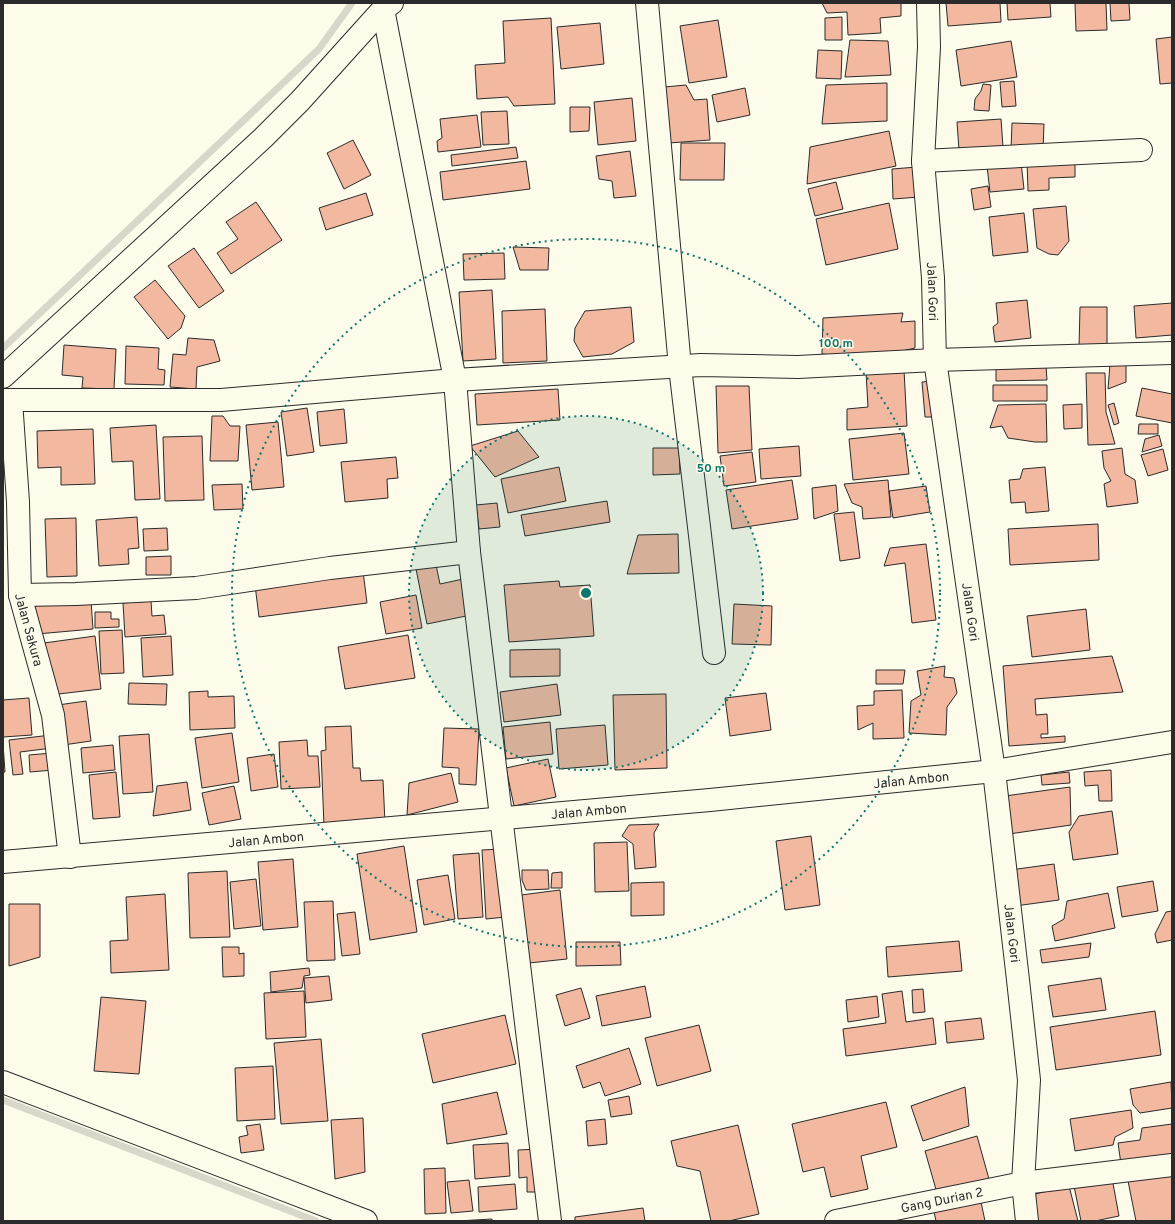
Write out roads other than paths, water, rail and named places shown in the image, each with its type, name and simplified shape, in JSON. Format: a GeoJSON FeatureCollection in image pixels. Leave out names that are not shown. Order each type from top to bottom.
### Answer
{"type":"FeatureCollection","features":[{"type":"Feature","properties":{"kind":"street"},"geometry":{"type":"LineString","coordinates":[[647,3],[680,367],[714,653]]}},
{"type":"Feature","properties":{"kind":"street","name":"Jalan Gori"},"geometry":{"type":"LineString","coordinates":[[928,3],[929,47],[923,161],[933,278],[935,360],[994,771],[1018,980],[1028,1080],[1024,1183],[1026,1221]]}},
{"type":"Feature","properties":{"kind":"street"},"geometry":{"type":"LineString","coordinates":[[3,376],[263,138],[300,101],[387,6]]}},
{"type":"Feature","properties":{"kind":"street"},"geometry":{"type":"LineString","coordinates":[[387,6],[455,380],[469,552],[550,1221]]}},
{"type":"Feature","properties":{"kind":"street"},"geometry":{"type":"LineString","coordinates":[[923,161],[1141,150]]}},
{"type":"Feature","properties":{"kind":"street"},"geometry":{"type":"LineString","coordinates":[[7,400],[221,400],[455,380],[701,365],[798,367],[935,360],[1172,352]]}},
{"type":"Feature","properties":{"kind":"street","name":"Jalan Sakura"},"geometry":{"type":"LineString","coordinates":[[7,400],[18,502],[20,595],[53,715],[70,857]]}},
{"type":"Feature","properties":{"kind":"street"},"geometry":{"type":"LineString","coordinates":[[20,595],[84,594],[196,588],[330,568],[469,552]]}},
{"type":"Feature","properties":{"kind":"street","name":"Jalan Ambon"},"geometry":{"type":"LineString","coordinates":[[3,862],[501,817],[710,800],[994,771],[1172,742]]}},
{"type":"Feature","properties":{"kind":"street"},"geometry":{"type":"LineString","coordinates":[[3,1082],[366,1221]]}},
{"type":"Feature","properties":{"kind":"street","name":"Gang Durian 2"},"geometry":{"type":"LineString","coordinates":[[836,1221],[1024,1183],[1172,1165]]}},
{"type":"Feature","properties":{"kind":"waterway"},"geometry":{"type":"LineString","coordinates":[[3,348],[319,49],[352,3]]}},
{"type":"Feature","properties":{"kind":"waterway"},"geometry":{"type":"LineString","coordinates":[[3,1100],[316,1221]]}}]}
